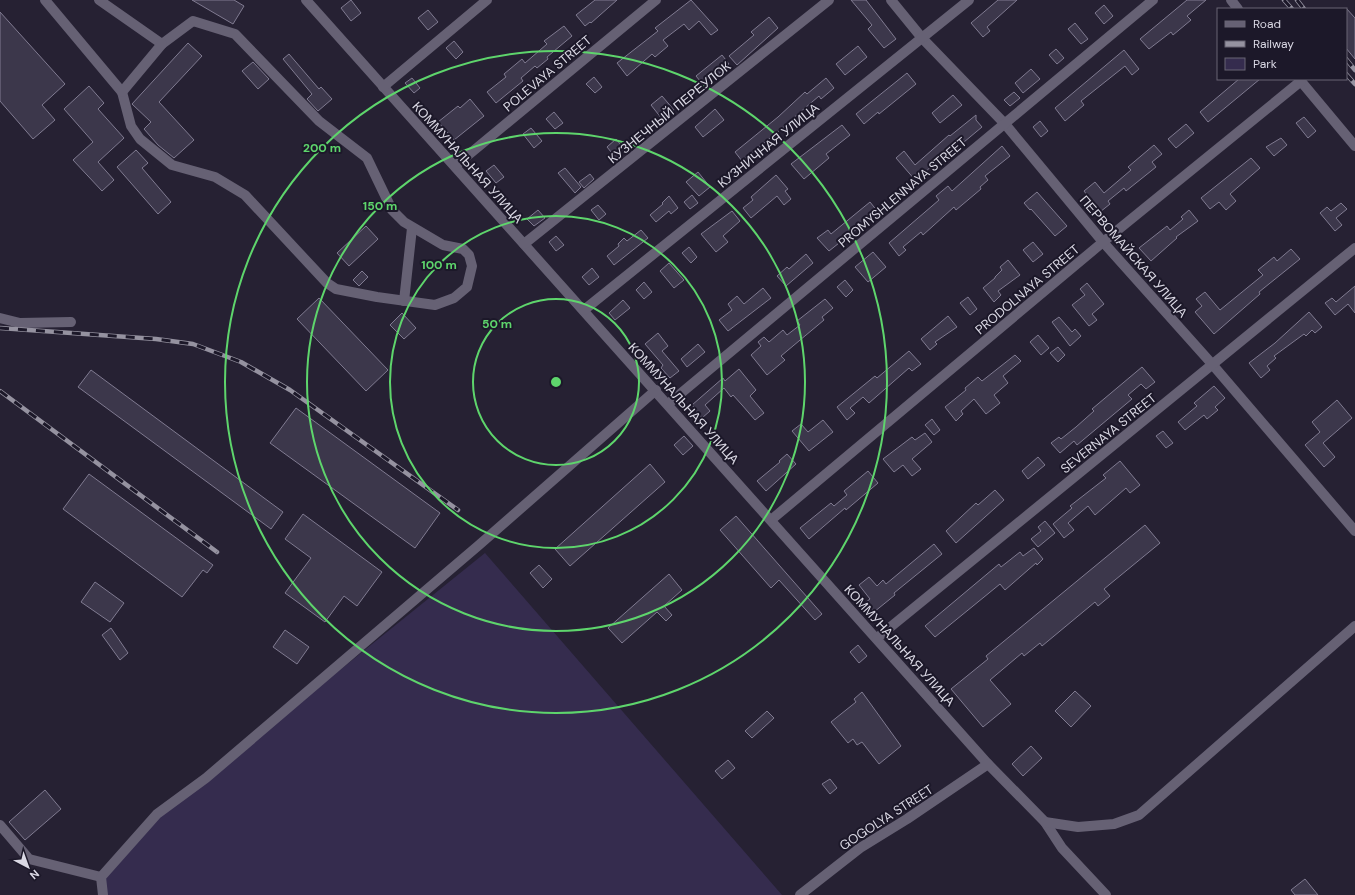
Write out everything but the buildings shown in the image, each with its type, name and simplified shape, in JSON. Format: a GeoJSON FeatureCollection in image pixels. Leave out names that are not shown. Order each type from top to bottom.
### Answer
{"type":"FeatureCollection","features":[{"type":"Feature","properties":{"kind":"street"},"geometry":{"type":"LineString","coordinates":[[45,0],[122,92],[131,126],[140,139],[172,165],[215,177],[245,195],[327,283],[336,289],[435,305],[454,298],[467,287],[472,266],[470,255],[463,249],[443,245],[412,228],[392,210],[367,158],[319,121],[235,34],[193,21],[162,44],[122,92]]}},
{"type":"Feature","properties":{"kind":"street"},"geometry":{"type":"LineString","coordinates":[[99,0],[162,44]]}},
{"type":"Feature","properties":{"kind":"street","name":"КОММУНАЛЬНАЯ УЛИЦА"},"geometry":{"type":"LineString","coordinates":[[307,0],[383,87],[878,638],[988,764],[1045,822],[1062,848],[1106,895]]}},
{"type":"Feature","properties":{"kind":"street"},"geometry":{"type":"LineString","coordinates":[[383,87],[487,0]]}},
{"type":"Feature","properties":{"kind":"street","name":"POLEVAYA STREET"},"geometry":{"type":"LineString","coordinates":[[455,166],[656,0]]}},
{"type":"Feature","properties":{"kind":"street","name":"КУЗНЕЧНЫЙ ПЕРЕУЛОК"},"geometry":{"type":"LineString","coordinates":[[524,244],[829,0]]}},
{"type":"Feature","properties":{"kind":"street","name":"ПЕРВОМАЙСКАЯ УЛИЦА"},"geometry":{"type":"LineString","coordinates":[[891,0],[922,38],[1005,124],[1103,242],[1212,364],[1355,531]]}},
{"type":"Feature","properties":{"kind":"street","name":"КУЗНИЧНАЯ УЛИЦА"},"geometry":{"type":"LineString","coordinates":[[584,310],[969,0]]}},
{"type":"Feature","properties":{"kind":"street","name":"PROMYSHLENNAYA STREET"},"geometry":{"type":"LineString","coordinates":[[668,404],[1153,0]]}},
{"type":"Feature","properties":{"kind":"street"},"geometry":{"type":"LineString","coordinates":[[1230,0],[1237,8]]}},
{"type":"Feature","properties":{"kind":"street"},"geometry":{"type":"LineString","coordinates":[[1300,80],[1355,146]]}},
{"type":"Feature","properties":{"kind":"street","name":"PRODOLNAYA STREET"},"geometry":{"type":"LineString","coordinates":[[771,520],[1103,242],[1300,80]]}},
{"type":"Feature","properties":{"kind":"street"},"geometry":{"type":"LineString","coordinates":[[404,301],[412,228]]}},
{"type":"Feature","properties":{"kind":"street","name":"SEVERNAYA STREET"},"geometry":{"type":"LineString","coordinates":[[878,638],[1355,248]]}},
{"type":"Feature","properties":{"kind":"street"},"geometry":{"type":"LineString","coordinates":[[0,318],[20,323],[71,322]]}},
{"type":"Feature","properties":{"kind":"street"},"geometry":{"type":"LineString","coordinates":[[103,895],[101,877],[157,814],[212,773],[479,545],[656,390]]}},
{"type":"Feature","properties":{"kind":"street"},"geometry":{"type":"LineString","coordinates":[[1045,822],[1078,827],[1114,824],[1139,815],[1355,626]]}},
{"type":"Feature","properties":{"kind":"street","name":"GOGOLYA STREET"},"geometry":{"type":"LineString","coordinates":[[800,895],[860,848],[907,819],[988,764]]}},
{"type":"Feature","properties":{"kind":"street"},"geometry":{"type":"LineString","coordinates":[[0,825],[29,859],[101,877]]}},
{"type":"Feature","properties":{"kind":"green space"},"geometry":{"type":"Polygon","coordinates":[[[485,553],[782,895],[103,895],[101,877],[157,814],[206,778],[485,553]]]}},
{"type":"Feature","properties":{"kind":"railway"},"geometry":{"type":"LineString","coordinates":[[1284,0],[1291,8]]}},
{"type":"Feature","properties":{"kind":"railway"},"geometry":{"type":"LineString","coordinates":[[1297,0],[1303,8]]}},
{"type":"Feature","properties":{"kind":"railway"},"geometry":{"type":"LineString","coordinates":[[1347,60],[1355,70]]}},
{"type":"Feature","properties":{"kind":"railway"},"geometry":{"type":"LineString","coordinates":[[1347,75],[1355,84]]}},
{"type":"Feature","properties":{"kind":"railway"},"geometry":{"type":"LineString","coordinates":[[0,328],[156,339],[193,344],[241,362],[290,390],[458,510]]}},
{"type":"Feature","properties":{"kind":"railway"},"geometry":{"type":"LineString","coordinates":[[0,391],[217,552]]}}]}
